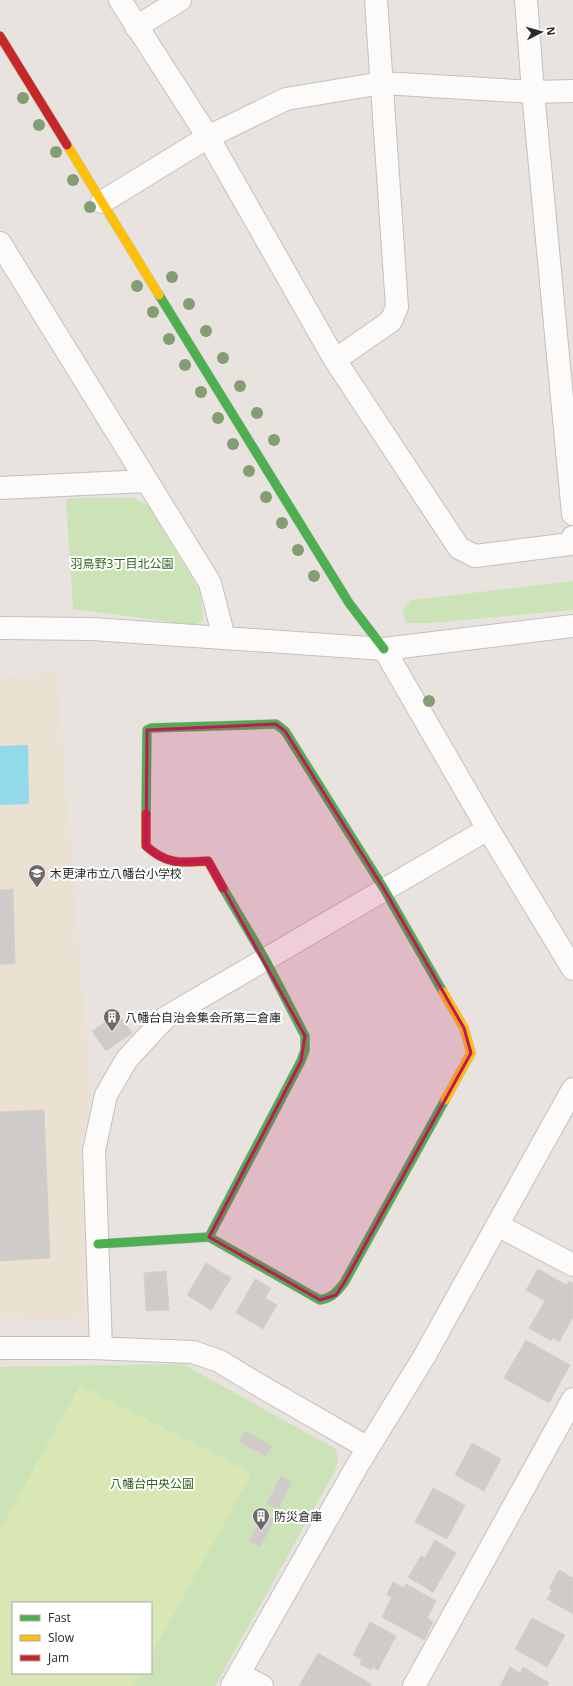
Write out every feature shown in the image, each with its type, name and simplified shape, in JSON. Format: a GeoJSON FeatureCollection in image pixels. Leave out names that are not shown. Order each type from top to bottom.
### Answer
{"type":"FeatureCollection","features":[{"type":"Feature","properties":{"kind":"street"},"geometry":{"type":"LineString","coordinates":[[120,0],[208,137],[335,360],[459,548],[474,556],[570,544],[573,537]]}},
{"type":"Feature","properties":{"kind":"street"},"geometry":{"type":"LineString","coordinates":[[136,27],[180,0]]}},
{"type":"Feature","properties":{"kind":"street"},"geometry":{"type":"LineString","coordinates":[[335,360],[391,321],[397,307],[376,0]]}},
{"type":"Feature","properties":{"kind":"street"},"geometry":{"type":"LineString","coordinates":[[526,0],[533,92],[573,514]]}},
{"type":"Feature","properties":{"kind":"street"},"geometry":{"type":"LineString","coordinates":[[0,36],[349,603],[384,649],[488,829],[573,969]]}},
{"type":"Feature","properties":{"kind":"street"},"geometry":{"type":"LineString","coordinates":[[102,202],[208,137],[286,99],[382,83],[533,92],[573,91]]}},
{"type":"Feature","properties":{"kind":"street"},"geometry":{"type":"LineString","coordinates":[[0,243],[210,583],[224,638]]}},
{"type":"Feature","properties":{"kind":"street"},"geometry":{"type":"LineString","coordinates":[[0,488],[146,481]]}},
{"type":"Feature","properties":{"kind":"street"},"geometry":{"type":"LineString","coordinates":[[0,628],[92,629],[384,649],[571,631]]}},
{"type":"Feature","properties":{"kind":"street"},"geometry":{"type":"LineString","coordinates":[[98,1244],[209,1237],[320,1300],[329,1299],[336,1295],[344,1283],[471,1052],[464,1028],[384,889],[285,731],[276,724],[151,728],[147,730],[146,735],[146,846],[156,857],[171,862],[208,861],[265,959],[305,1036],[305,1050],[301,1061],[209,1237]]}},
{"type":"Feature","properties":{"kind":"street"},"geometry":{"type":"LineString","coordinates":[[101,1348],[94,1150],[106,1095],[127,1059],[165,1018],[488,829]]}},
{"type":"Feature","properties":{"kind":"street"},"geometry":{"type":"LineString","coordinates":[[262,1686],[236,1680],[368,1448],[424,1357],[573,1089]]}},
{"type":"Feature","properties":{"kind":"street"},"geometry":{"type":"LineString","coordinates":[[497,1225],[573,1265]]}},
{"type":"Feature","properties":{"kind":"street"},"geometry":{"type":"LineString","coordinates":[[0,1348],[101,1348],[193,1352],[219,1361],[368,1448]]}},
{"type":"Feature","properties":{"kind":"street"},"geometry":{"type":"LineString","coordinates":[[414,1686],[573,1399]]}},
{"type":"Feature","properties":{"kind":"highlighted area"},"geometry":{"type":"Polygon","coordinates":[[[276,724],[285,731],[384,889],[464,1028],[471,1053],[344,1283],[336,1295],[320,1300],[209,1237],[301,1061],[305,1036],[208,861],[171,862],[156,857],[146,846],[147,730],[276,724]]]}},
{"type":"Feature","properties":{"kind":"shaded area","name":"木更津市立八幡台小学校"},"geometry":{"type":"Polygon","coordinates":[[[57,672],[91,1099],[81,1143],[85,1318],[39,1320],[0,1317],[0,677],[57,672]]]}},
{"type":"Feature","properties":{"kind":"green space","name":"羽鳥野3丁目北公園"},"geometry":{"type":"Polygon","coordinates":[[[134,498],[148,505],[200,592],[203,619],[196,625],[73,609],[66,499],[134,498]]]}},
{"type":"Feature","properties":{"kind":"green space"},"geometry":{"type":"Polygon","coordinates":[[[573,581],[573,610],[432,623],[406,623],[402,610],[411,600],[573,581]]]}},
{"type":"Feature","properties":{"kind":"green space","name":"八幡台中央公園"},"geometry":{"type":"Polygon","coordinates":[[[183,1364],[336,1449],[338,1460],[335,1471],[215,1686],[0,1686],[0,1367],[183,1364]]]}},
{"type":"Feature","properties":{"kind":"green space"},"geometry":{"type":"Polygon","coordinates":[[[80,1385],[252,1473],[152,1653],[152,1602],[12,1602],[12,1674],[140,1674],[134,1686],[0,1686],[0,1530],[80,1385]]]}},
{"type":"Feature","properties":{"kind":"water"},"geometry":{"type":"Polygon","coordinates":[[[28,745],[29,804],[0,805],[0,746],[28,745]]]}},
{"type":"Feature","properties":{"kind":"building"},"geometry":{"type":"Polygon","coordinates":[[[13,889],[15,964],[0,964],[0,890],[13,889]]]}},
{"type":"Feature","properties":{"kind":"building","name":"八幡台自治会集会所第二倉庫"},"geometry":{"type":"Polygon","coordinates":[[[118,1014],[132,1033],[106,1051],[92,1031],[118,1014]]]}},
{"type":"Feature","properties":{"kind":"building"},"geometry":{"type":"Polygon","coordinates":[[[44,1110],[50,1258],[0,1261],[0,1112],[44,1110]]]}},
{"type":"Feature","properties":{"kind":"building"},"geometry":{"type":"Polygon","coordinates":[[[206,1263],[231,1278],[211,1310],[187,1295],[206,1263]]]}},
{"type":"Feature","properties":{"kind":"building"},"geometry":{"type":"Polygon","coordinates":[[[538,1269],[566,1285],[569,1281],[573,1283],[573,1317],[559,1342],[553,1338],[551,1341],[529,1328],[545,1301],[526,1290],[538,1269]]]}},
{"type":"Feature","properties":{"kind":"building"},"geometry":{"type":"Polygon","coordinates":[[[166,1271],[169,1310],[146,1311],[144,1273],[166,1271]]]}},
{"type":"Feature","properties":{"kind":"building"},"geometry":{"type":"Polygon","coordinates":[[[255,1279],[271,1288],[265,1298],[277,1305],[263,1329],[236,1313],[255,1279]]]}},
{"type":"Feature","properties":{"kind":"building"},"geometry":{"type":"Polygon","coordinates":[[[526,1340],[570,1365],[549,1403],[504,1378],[526,1340]]]}},
{"type":"Feature","properties":{"kind":"building"},"geometry":{"type":"Polygon","coordinates":[[[245,1431],[272,1446],[266,1456],[239,1442],[245,1431]]]}},
{"type":"Feature","properties":{"kind":"building"},"geometry":{"type":"Polygon","coordinates":[[[472,1443],[501,1459],[484,1491],[455,1475],[472,1443]]]}},
{"type":"Feature","properties":{"kind":"building","name":"防災倉庫"},"geometry":{"type":"Polygon","coordinates":[[[281,1476],[292,1482],[278,1509],[267,1503],[281,1476]]]}},
{"type":"Feature","properties":{"kind":"building"},"geometry":{"type":"Polygon","coordinates":[[[433,1488],[465,1505],[447,1539],[415,1522],[433,1488]]]}},
{"type":"Feature","properties":{"kind":"building","name":"防災倉庫"},"geometry":{"type":"Polygon","coordinates":[[[263,1515],[274,1520],[260,1547],[249,1541],[263,1515]]]}},
{"type":"Feature","properties":{"kind":"building"},"geometry":{"type":"Polygon","coordinates":[[[435,1540],[456,1553],[433,1592],[408,1577],[421,1556],[425,1558],[435,1540]]]}},
{"type":"Feature","properties":{"kind":"building"},"geometry":{"type":"Polygon","coordinates":[[[559,1570],[573,1578],[573,1614],[547,1599],[552,1590],[549,1588],[559,1570]]]}},
{"type":"Feature","properties":{"kind":"building"},"geometry":{"type":"Polygon","coordinates":[[[393,1582],[404,1588],[406,1584],[436,1601],[427,1618],[433,1622],[424,1640],[382,1617],[392,1597],[387,1595],[393,1582]]]}},
{"type":"Feature","properties":{"kind":"building"},"geometry":{"type":"Polygon","coordinates":[[[532,1618],[565,1635],[547,1667],[515,1649],[532,1618]]]}},
{"type":"Feature","properties":{"kind":"building"},"geometry":{"type":"Polygon","coordinates":[[[370,1622],[396,1636],[378,1670],[372,1667],[371,1670],[360,1664],[362,1660],[353,1655],[370,1622]]]}},
{"type":"Feature","properties":{"kind":"building"},"geometry":{"type":"Polygon","coordinates":[[[318,1653],[371,1684],[370,1686],[299,1686],[318,1653]]]}},
{"type":"Feature","properties":{"kind":"building"},"geometry":{"type":"Polygon","coordinates":[[[510,1667],[520,1673],[523,1667],[549,1683],[547,1686],[500,1686],[510,1667]]]}},
{"type":"Feature","properties":{"kind":"traffic: fast"},"geometry":{"type":"LineString","coordinates":[[159,295],[349,603],[384,649]]}},
{"type":"Feature","properties":{"kind":"traffic: fast"},"geometry":{"type":"LineString","coordinates":[[146,814],[147,730],[151,728],[276,724],[285,731],[384,889],[443,992]]}},
{"type":"Feature","properties":{"kind":"traffic: fast"},"geometry":{"type":"LineString","coordinates":[[209,1237],[301,1061],[305,1050],[305,1036],[265,959],[223,888]]}},
{"type":"Feature","properties":{"kind":"traffic: fast"},"geometry":{"type":"LineString","coordinates":[[98,1244],[209,1237],[320,1300],[328,1298],[344,1283],[445,1100]]}},
{"type":"Feature","properties":{"kind":"traffic: slow"},"geometry":{"type":"LineString","coordinates":[[67,145],[159,295]]}},
{"type":"Feature","properties":{"kind":"traffic: slow"},"geometry":{"type":"LineString","coordinates":[[443,992],[464,1028],[471,1053],[445,1100]]}},
{"type":"Feature","properties":{"kind":"traffic: jam"},"geometry":{"type":"LineString","coordinates":[[0,36],[67,145]]}},
{"type":"Feature","properties":{"kind":"traffic: jam"},"geometry":{"type":"LineString","coordinates":[[146,814],[146,846],[161,857],[168,860],[182,862],[208,861],[223,888]]}},
{"type":"Feature","properties":{"kind":"place","name":"木更津市立八幡台小学校"},"geometry":{"type":"Point","coordinates":[37,888]}},
{"type":"Feature","properties":{"kind":"place","name":"八幡台自治会集会所第二倉庫"},"geometry":{"type":"Point","coordinates":[112,1032]}},
{"type":"Feature","properties":{"kind":"place","name":"防災倉庫"},"geometry":{"type":"Point","coordinates":[261,1531]}}]}
